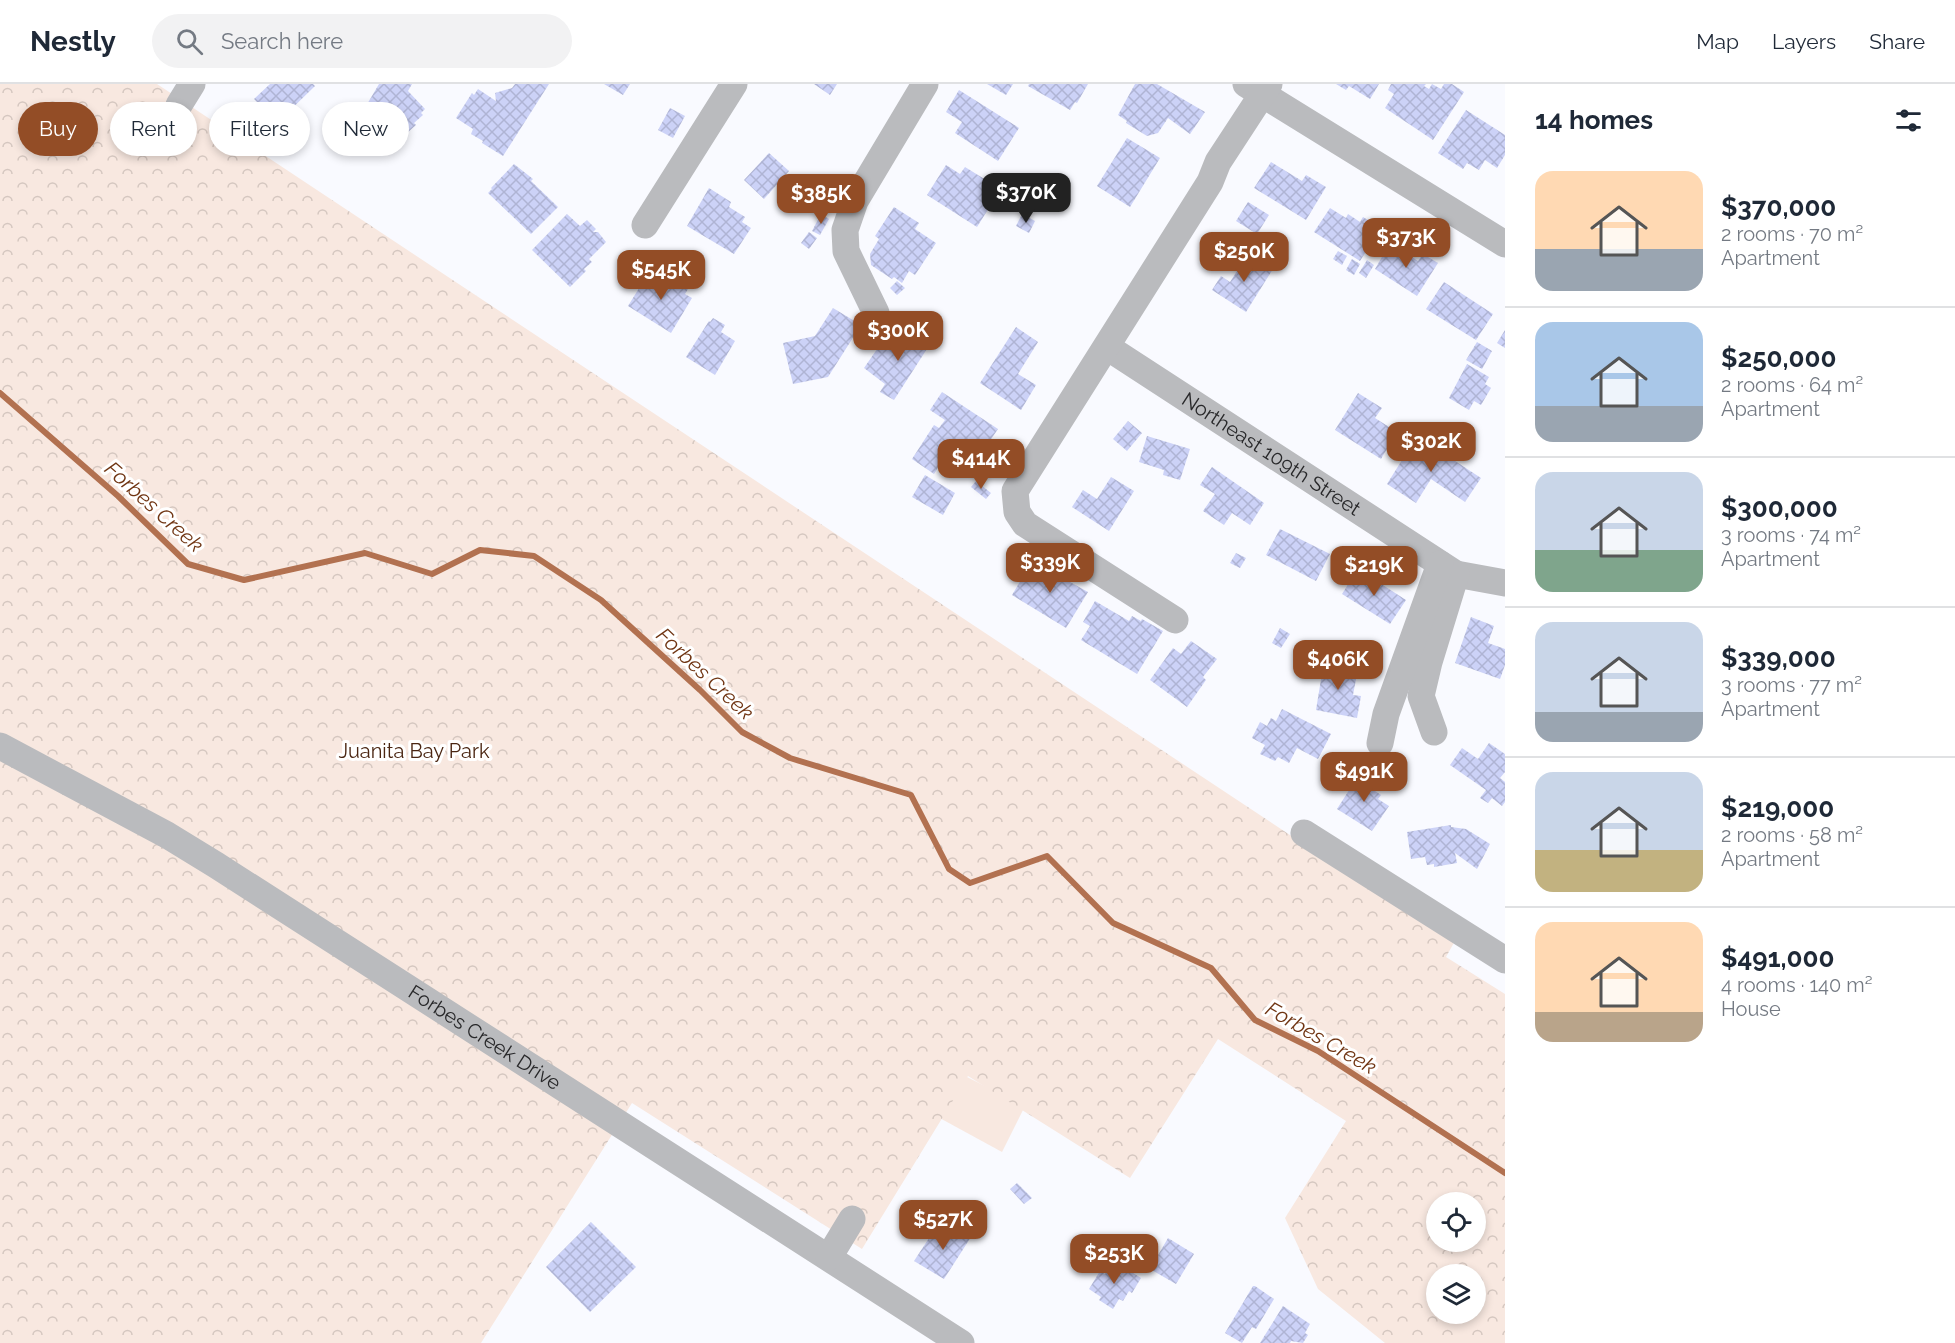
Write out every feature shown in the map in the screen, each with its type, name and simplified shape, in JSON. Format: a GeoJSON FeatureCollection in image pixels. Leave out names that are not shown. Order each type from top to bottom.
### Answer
{"type":"FeatureCollection","features":[{"type":"Feature","properties":{"kind":"street"},"geometry":{"type":"LineString","coordinates":[[645,225],[734,84]]}},
{"type":"Feature","properties":{"kind":"street"},"geometry":{"type":"LineString","coordinates":[[876,313],[846,251],[845,230],[855,201],[925,84]]}},
{"type":"Feature","properties":{"kind":"street"},"geometry":{"type":"LineString","coordinates":[[1175,620],[1024,524],[1017,512],[1015,491],[1210,182],[1218,162],[1260,87],[1505,243]]}},
{"type":"Feature","properties":{"kind":"street","name":"Northeast 109th Street"},"geometry":{"type":"LineString","coordinates":[[1107,347],[1448,569],[1505,584]]}},
{"type":"Feature","properties":{"kind":"street"},"geometry":{"type":"LineString","coordinates":[[1434,732],[1421,696],[1448,569]]}},
{"type":"Feature","properties":{"kind":"street"},"geometry":{"type":"LineString","coordinates":[[1380,743],[1386,714],[1448,569]]}},
{"type":"Feature","properties":{"kind":"street","name":"Forbes Creek Drive"},"geometry":{"type":"LineString","coordinates":[[0,746],[187,847],[961,1343]]}},
{"type":"Feature","properties":{"kind":"street"},"geometry":{"type":"LineString","coordinates":[[1304,833],[1505,960]]}},
{"type":"Feature","properties":{"kind":"street"},"geometry":{"type":"LineString","coordinates":[[829,1257],[852,1219]]}},
{"type":"Feature","properties":{"kind":"green space","name":"Juanita Bay Park"},"geometry":{"type":"Polygon","coordinates":[[[0,84],[157,84],[184,102],[110,102],[110,156],[197,156],[197,111],[209,118],[209,156],[266,156],[1293,837],[1456,939],[1446,957],[1505,994],[1505,1343],[1385,1343],[1318,1289],[1285,1218],[1346,1121],[1218,1039],[1130,1178],[968,1076],[862,1249],[632,1103],[481,1343],[0,1343],[0,84]]]}},
{"type":"Feature","properties":{"kind":"green space"},"geometry":{"type":"Polygon","coordinates":[[[961,1074],[1025,1106],[1002,1152],[936,1116],[961,1074]]]}},
{"type":"Feature","properties":{"kind":"building"},"geometry":{"type":"Polygon","coordinates":[[[270,84],[313,84],[315,86],[299,102],[257,102],[254,99],[270,84]]]}},
{"type":"Feature","properties":{"kind":"building"},"geometry":{"type":"Polygon","coordinates":[[[379,84],[412,84],[408,91],[425,109],[421,113],[423,115],[414,123],[416,125],[409,131],[409,102],[368,102],[379,84]]]}},
{"type":"Feature","properties":{"kind":"building"},"geometry":{"type":"Polygon","coordinates":[[[515,84],[549,84],[503,156],[482,143],[483,141],[471,134],[473,129],[456,118],[472,93],[474,95],[478,89],[496,101],[495,93],[512,88],[515,84]]]}},
{"type":"Feature","properties":{"kind":"building"},"geometry":{"type":"Polygon","coordinates":[[[604,84],[630,84],[623,95],[604,84]]]}},
{"type":"Feature","properties":{"kind":"building"},"geometry":{"type":"Polygon","coordinates":[[[814,84],[837,84],[830,95],[814,84]]]}},
{"type":"Feature","properties":{"kind":"building"},"geometry":{"type":"Polygon","coordinates":[[[987,84],[1013,84],[1006,95],[987,84]]]}},
{"type":"Feature","properties":{"kind":"building"},"geometry":{"type":"Polygon","coordinates":[[[1029,84],[1088,84],[1070,110],[1028,86],[1029,84]]]}},
{"type":"Feature","properties":{"kind":"building"},"geometry":{"type":"Polygon","coordinates":[[[1135,84],[1157,84],[1205,112],[1190,134],[1168,118],[1158,133],[1147,136],[1118,115],[1135,84]]]}},
{"type":"Feature","properties":{"kind":"building"},"geometry":{"type":"Polygon","coordinates":[[[1336,84],[1379,84],[1370,99],[1349,86],[1346,90],[1336,84]]]}},
{"type":"Feature","properties":{"kind":"building"},"geometry":{"type":"Polygon","coordinates":[[[1391,84],[1426,84],[1424,86],[1429,89],[1432,84],[1441,89],[1444,84],[1452,84],[1464,92],[1433,140],[1385,108],[1394,94],[1388,90],[1391,84]]]}},
{"type":"Feature","properties":{"kind":"building"},"geometry":{"type":"Polygon","coordinates":[[[959,90],[1019,128],[998,161],[955,133],[962,122],[946,112],[959,90]]]}},
{"type":"Feature","properties":{"kind":"building"},"geometry":{"type":"Polygon","coordinates":[[[670,108],[685,116],[673,138],[658,130],[670,108]]]}},
{"type":"Feature","properties":{"kind":"building"},"geometry":{"type":"Polygon","coordinates":[[[1466,110],[1505,135],[1505,155],[1497,168],[1485,160],[1479,170],[1467,163],[1463,169],[1438,153],[1466,110]]]}},
{"type":"Feature","properties":{"kind":"building"},"geometry":{"type":"Polygon","coordinates":[[[1127,138],[1160,158],[1130,207],[1097,186],[1127,138]]]}},
{"type":"Feature","properties":{"kind":"building"},"geometry":{"type":"Polygon","coordinates":[[[769,153],[789,171],[764,199],[744,180],[769,153]]]}},
{"type":"Feature","properties":{"kind":"building"},"geometry":{"type":"Polygon","coordinates":[[[1271,162],[1302,181],[1306,175],[1326,187],[1306,220],[1254,188],[1271,162]]]}},
{"type":"Feature","properties":{"kind":"building"},"geometry":{"type":"Polygon","coordinates":[[[514,164],[533,179],[531,181],[558,207],[531,234],[488,193],[514,164]]]}},
{"type":"Feature","properties":{"kind":"building"},"geometry":{"type":"Polygon","coordinates":[[[946,165],[960,174],[965,167],[999,188],[977,227],[927,195],[946,165]]]}},
{"type":"Feature","properties":{"kind":"building"},"geometry":{"type":"Polygon","coordinates":[[[709,188],[731,202],[729,207],[745,217],[742,222],[751,228],[734,254],[687,226],[709,188]]]}},
{"type":"Feature","properties":{"kind":"building"},"geometry":{"type":"Polygon","coordinates":[[[1248,202],[1269,215],[1257,234],[1236,221],[1248,202]]]}},
{"type":"Feature","properties":{"kind":"building"},"geometry":{"type":"Polygon","coordinates":[[[894,207],[919,223],[915,229],[936,243],[915,275],[909,271],[902,283],[871,265],[870,254],[879,239],[875,236],[894,207]]]}},
{"type":"Feature","properties":{"kind":"building"},"geometry":{"type":"Polygon","coordinates":[[[1330,208],[1346,218],[1348,214],[1360,222],[1363,217],[1381,228],[1360,261],[1314,232],[1330,208]]]}},
{"type":"Feature","properties":{"kind":"building"},"geometry":{"type":"Polygon","coordinates":[[[567,214],[580,226],[587,220],[596,229],[593,232],[598,232],[606,242],[589,259],[592,262],[584,269],[586,271],[570,287],[532,250],[567,214]]]}},
{"type":"Feature","properties":{"kind":"building"},"geometry":{"type":"Polygon","coordinates":[[[821,214],[829,219],[820,235],[812,231],[821,214]]]}},
{"type":"Feature","properties":{"kind":"building"},"geometry":{"type":"Polygon","coordinates":[[[1022,214],[1035,221],[1029,233],[1016,226],[1022,214]]]}},
{"type":"Feature","properties":{"kind":"building"},"geometry":{"type":"Polygon","coordinates":[[[809,232],[817,238],[809,249],[801,243],[809,232]]]}},
{"type":"Feature","properties":{"kind":"building"},"geometry":{"type":"Polygon","coordinates":[[[1390,243],[1418,261],[1423,254],[1438,263],[1417,296],[1375,269],[1390,243]]]}},
{"type":"Feature","properties":{"kind":"building"},"geometry":{"type":"Polygon","coordinates":[[[1338,251],[1347,256],[1342,265],[1333,259],[1338,251]]]}},
{"type":"Feature","properties":{"kind":"building"},"geometry":{"type":"Polygon","coordinates":[[[1248,254],[1273,269],[1246,312],[1212,290],[1221,276],[1230,282],[1248,254]]]}},
{"type":"Feature","properties":{"kind":"building"},"geometry":{"type":"Polygon","coordinates":[[[1352,259],[1360,264],[1354,275],[1346,270],[1352,259]]]}},
{"type":"Feature","properties":{"kind":"building"},"geometry":{"type":"Polygon","coordinates":[[[1367,260],[1374,265],[1366,278],[1359,273],[1367,260]]]}},
{"type":"Feature","properties":{"kind":"building"},"geometry":{"type":"Polygon","coordinates":[[[649,272],[665,281],[668,277],[688,289],[685,294],[692,298],[671,333],[628,306],[649,272]]]}},
{"type":"Feature","properties":{"kind":"building"},"geometry":{"type":"Polygon","coordinates":[[[897,281],[905,288],[897,295],[890,288],[897,281]]]}},
{"type":"Feature","properties":{"kind":"building"},"geometry":{"type":"Polygon","coordinates":[[[1444,282],[1493,314],[1476,340],[1426,309],[1444,282]]]}},
{"type":"Feature","properties":{"kind":"building"},"geometry":{"type":"Polygon","coordinates":[[[833,308],[861,325],[828,377],[793,384],[783,343],[815,336],[833,308]]]}},
{"type":"Feature","properties":{"kind":"building"},"geometry":{"type":"Polygon","coordinates":[[[713,318],[725,325],[721,332],[735,341],[715,375],[686,357],[713,318]]]}},
{"type":"Feature","properties":{"kind":"building"},"geometry":{"type":"Polygon","coordinates":[[[916,327],[934,338],[894,400],[880,392],[885,384],[864,368],[884,339],[901,349],[916,327]]]}},
{"type":"Feature","properties":{"kind":"building"},"geometry":{"type":"Polygon","coordinates":[[[1016,327],[1038,342],[1018,374],[1036,385],[1021,410],[980,383],[1016,327]]]}},
{"type":"Feature","properties":{"kind":"building"},"geometry":{"type":"Polygon","coordinates":[[[1505,330],[1505,348],[1497,343],[1505,330]]]}},
{"type":"Feature","properties":{"kind":"building"},"geometry":{"type":"Polygon","coordinates":[[[1477,342],[1492,351],[1482,369],[1466,360],[1477,342]]]}},
{"type":"Feature","properties":{"kind":"building"},"geometry":{"type":"Polygon","coordinates":[[[1467,364],[1489,377],[1485,384],[1491,388],[1481,405],[1474,401],[1469,410],[1449,398],[1467,364]]]}},
{"type":"Feature","properties":{"kind":"building"},"geometry":{"type":"Polygon","coordinates":[[[942,392],[998,429],[983,451],[968,441],[965,446],[968,448],[951,474],[939,466],[934,474],[912,459],[934,425],[939,428],[945,420],[930,410],[942,392]]]}},
{"type":"Feature","properties":{"kind":"building"},"geometry":{"type":"Polygon","coordinates":[[[1358,393],[1382,408],[1375,418],[1397,432],[1381,459],[1335,430],[1358,393]]]}},
{"type":"Feature","properties":{"kind":"building"},"geometry":{"type":"Polygon","coordinates":[[[1128,421],[1142,433],[1127,451],[1113,439],[1128,421]]]}},
{"type":"Feature","properties":{"kind":"building"},"geometry":{"type":"Polygon","coordinates":[[[1147,436],[1190,449],[1180,480],[1163,475],[1164,470],[1139,462],[1147,436]]]}},
{"type":"Feature","properties":{"kind":"building"},"geometry":{"type":"Polygon","coordinates":[[[1417,436],[1481,478],[1465,502],[1431,479],[1416,503],[1387,484],[1417,436]]]}},
{"type":"Feature","properties":{"kind":"building"},"geometry":{"type":"Polygon","coordinates":[[[1212,467],[1264,503],[1250,525],[1232,513],[1224,525],[1203,511],[1215,494],[1200,485],[1212,467]]]}},
{"type":"Feature","properties":{"kind":"building"},"geometry":{"type":"Polygon","coordinates":[[[925,475],[955,493],[943,515],[912,497],[925,475]]]}},
{"type":"Feature","properties":{"kind":"building"},"geometry":{"type":"Polygon","coordinates":[[[1111,477],[1134,491],[1109,531],[1072,507],[1083,490],[1097,499],[1111,477]]]}},
{"type":"Feature","properties":{"kind":"building"},"geometry":{"type":"Polygon","coordinates":[[[976,481],[991,493],[986,499],[971,487],[976,481]]]}},
{"type":"Feature","properties":{"kind":"building"},"geometry":{"type":"Polygon","coordinates":[[[1280,529],[1330,554],[1316,581],[1266,555],[1280,529]]]}},
{"type":"Feature","properties":{"kind":"building"},"geometry":{"type":"Polygon","coordinates":[[[1236,553],[1246,558],[1240,568],[1230,563],[1236,553]]]}},
{"type":"Feature","properties":{"kind":"building"},"geometry":{"type":"Polygon","coordinates":[[[1033,560],[1058,576],[1061,570],[1073,578],[1070,582],[1088,592],[1066,628],[1012,595],[1033,560]]]}},
{"type":"Feature","properties":{"kind":"building"},"geometry":{"type":"Polygon","coordinates":[[[1358,569],[1406,600],[1390,624],[1342,594],[1358,569]]]}},
{"type":"Feature","properties":{"kind":"building"},"geometry":{"type":"Polygon","coordinates":[[[1095,601],[1129,621],[1132,616],[1163,631],[1137,674],[1081,640],[1090,626],[1083,622],[1095,601]]]}},
{"type":"Feature","properties":{"kind":"building"},"geometry":{"type":"Polygon","coordinates":[[[1471,617],[1494,626],[1488,643],[1505,649],[1505,665],[1500,679],[1455,663],[1471,617]]]}},
{"type":"Feature","properties":{"kind":"building"},"geometry":{"type":"Polygon","coordinates":[[[1280,628],[1290,634],[1281,648],[1272,643],[1280,628]]]}},
{"type":"Feature","properties":{"kind":"building"},"geometry":{"type":"Polygon","coordinates":[[[1191,641],[1217,659],[1203,677],[1206,680],[1187,707],[1150,680],[1173,648],[1181,654],[1191,641]]]}},
{"type":"Feature","properties":{"kind":"building"},"geometry":{"type":"Polygon","coordinates":[[[1324,661],[1347,665],[1346,672],[1357,674],[1353,695],[1361,696],[1357,718],[1316,710],[1324,661]]]}},
{"type":"Feature","properties":{"kind":"building"},"geometry":{"type":"Polygon","coordinates":[[[1282,709],[1331,734],[1318,759],[1297,748],[1289,763],[1278,757],[1275,761],[1260,754],[1265,745],[1252,738],[1260,722],[1267,726],[1271,718],[1276,721],[1282,709]]]}},
{"type":"Feature","properties":{"kind":"building"},"geometry":{"type":"Polygon","coordinates":[[[1489,743],[1505,754],[1505,772],[1500,778],[1505,782],[1505,802],[1502,806],[1492,798],[1488,803],[1480,798],[1486,790],[1450,765],[1462,748],[1478,759],[1489,743]]]}},
{"type":"Feature","properties":{"kind":"building"},"geometry":{"type":"Polygon","coordinates":[[[1360,773],[1379,785],[1375,791],[1381,795],[1378,799],[1389,806],[1372,831],[1337,809],[1360,773]]]}},
{"type":"Feature","properties":{"kind":"building"},"geometry":{"type":"Polygon","coordinates":[[[1451,825],[1451,827],[1466,829],[1490,844],[1477,869],[1455,853],[1457,863],[1434,867],[1434,864],[1427,865],[1425,857],[1411,859],[1407,832],[1451,825]]]}},
{"type":"Feature","properties":{"kind":"building"},"geometry":{"type":"Polygon","coordinates":[[[1017,1183],[1032,1198],[1024,1204],[1010,1189],[1017,1183]]]}},
{"type":"Feature","properties":{"kind":"building"},"geometry":{"type":"Polygon","coordinates":[[[591,1222],[636,1267],[590,1312],[546,1267],[591,1222]]]}},
{"type":"Feature","properties":{"kind":"building"},"geometry":{"type":"Polygon","coordinates":[[[952,1224],[971,1237],[944,1279],[914,1261],[935,1229],[944,1236],[952,1224]]]}},
{"type":"Feature","properties":{"kind":"building"},"geometry":{"type":"Polygon","coordinates":[[[1168,1238],[1194,1254],[1176,1284],[1150,1269],[1168,1238]]]}},
{"type":"Feature","properties":{"kind":"building"},"geometry":{"type":"Polygon","coordinates":[[[1111,1266],[1119,1271],[1122,1266],[1141,1278],[1132,1293],[1129,1291],[1123,1301],[1119,1299],[1113,1309],[1099,1300],[1101,1297],[1089,1289],[1100,1271],[1105,1274],[1111,1266]]]}},
{"type":"Feature","properties":{"kind":"building"},"geometry":{"type":"Polygon","coordinates":[[[1253,1286],[1274,1299],[1256,1329],[1252,1327],[1242,1343],[1225,1333],[1253,1286]]]}},
{"type":"Feature","properties":{"kind":"building"},"geometry":{"type":"Polygon","coordinates":[[[1283,1306],[1310,1324],[1305,1333],[1308,1335],[1303,1343],[1291,1341],[1290,1343],[1260,1343],[1283,1306]]]}},
{"type":"Feature","properties":{"kind":"waterway","name":"Forbes Creek"},"geometry":{"type":"LineString","coordinates":[[0,393],[118,496],[188,564],[244,580],[365,553],[432,574],[480,550],[534,556],[601,600],[700,690],[742,732],[790,758],[911,795],[949,869],[970,883],[1047,856],[1113,923],[1211,968],[1255,1020],[1318,1051],[1505,1173]]}}]}
